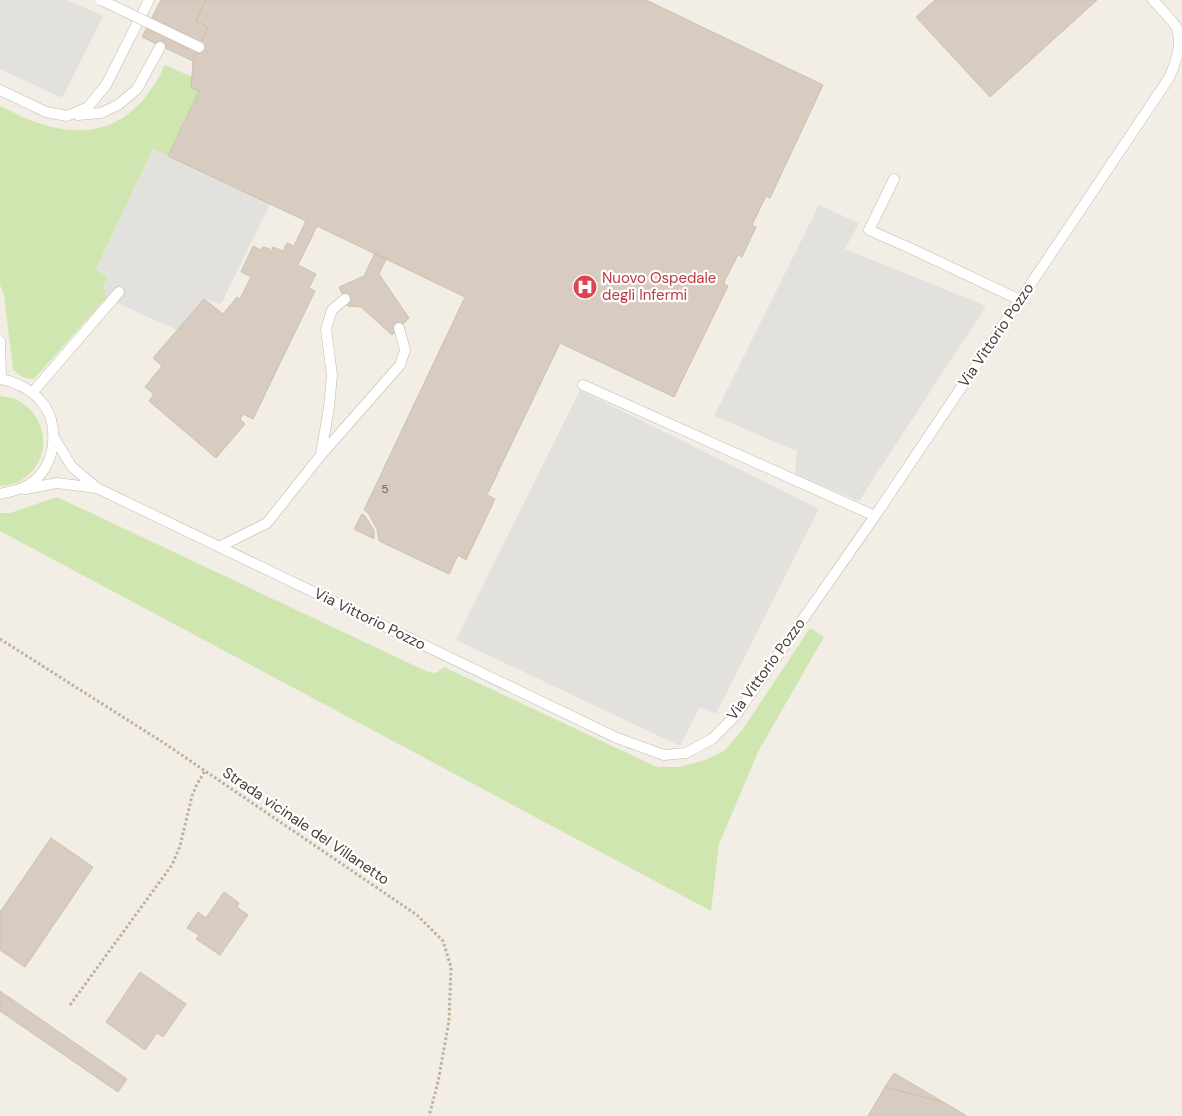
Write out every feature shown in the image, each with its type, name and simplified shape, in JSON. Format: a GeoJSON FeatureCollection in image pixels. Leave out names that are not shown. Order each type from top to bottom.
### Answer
{"type":"FeatureCollection","features":[{"type":"Feature","properties":{"kind":"lane"},"geometry":{"type":"LineString","coordinates":[[102,0],[199,47]]}},
{"type":"Feature","properties":{"kind":"lane"},"geometry":{"type":"LineString","coordinates":[[67,116],[88,107],[106,85],[149,0]]}},
{"type":"Feature","properties":{"kind":"lane","name":"Via Vittorio Pozzo"},"geometry":{"type":"LineString","coordinates":[[53,436],[72,467],[97,488],[617,738],[664,756],[686,753],[712,738],[736,715],[875,516],[1169,78],[1180,50],[1180,38],[1177,28],[1153,0]]}},
{"type":"Feature","properties":{"kind":"lane"},"geometry":{"type":"LineString","coordinates":[[0,90],[46,112],[67,116],[101,112],[118,105],[137,89],[160,47]]}},
{"type":"Feature","properties":{"kind":"lane"},"geometry":{"type":"LineString","coordinates":[[894,179],[869,230],[1020,300]]}},
{"type":"Feature","properties":{"kind":"lane"},"geometry":{"type":"LineString","coordinates":[[32,393],[119,292]]}},
{"type":"Feature","properties":{"kind":"lane"},"geometry":{"type":"LineString","coordinates":[[321,455],[332,374],[326,330],[332,310],[345,299]]}},
{"type":"Feature","properties":{"kind":"lane"},"geometry":{"type":"LineString","coordinates":[[219,547],[267,523],[321,455],[400,364],[405,350],[399,328]]}},
{"type":"Feature","properties":{"kind":"lane"},"geometry":{"type":"LineString","coordinates":[[0,342],[1,379],[28,389],[41,400],[50,415],[53,436],[53,448],[47,464],[35,480],[19,490]]}},
{"type":"Feature","properties":{"kind":"lane"},"geometry":{"type":"LineString","coordinates":[[583,385],[875,516]]}},
{"type":"Feature","properties":{"kind":"lane","name":"Via Vittorio Pozzo"},"geometry":{"type":"LineString","coordinates":[[0,494],[57,484],[97,488]]}},
{"type":"Feature","properties":{"kind":"path","name":"Strada vicinale del Villanetto"},"geometry":{"type":"LineString","coordinates":[[0,639],[164,743],[417,915],[443,941],[451,968],[449,1022],[438,1082],[429,1116]]}},
{"type":"Feature","properties":{"kind":"path"},"geometry":{"type":"LineString","coordinates":[[70,1005],[172,865],[180,846],[192,796],[205,771]]}},
{"type":"Feature","properties":{"kind":"green space"},"geometry":{"type":"Polygon","coordinates":[[[165,65],[192,77],[191,88],[199,91],[168,156],[153,149],[96,269],[108,277],[104,285],[106,298],[34,379],[22,377],[13,369],[4,295],[0,285],[0,106],[33,121],[60,129],[80,130],[98,128],[114,122],[129,113],[154,84],[165,65]]]}},
{"type":"Feature","properties":{"kind":"green space"},"geometry":{"type":"Polygon","coordinates":[[[0,396],[15,399],[27,406],[36,417],[41,429],[43,443],[41,456],[34,469],[23,479],[13,484],[1,486],[0,486],[0,396]]]}},
{"type":"Feature","properties":{"kind":"green space"},"geometry":{"type":"Polygon","coordinates":[[[57,497],[428,672],[436,673],[444,667],[657,767],[679,767],[705,760],[724,751],[743,729],[810,628],[824,637],[759,750],[719,844],[711,911],[0,531],[0,513],[10,513],[57,497]]]}},
{"type":"Feature","properties":{"kind":"shaded area"},"geometry":{"type":"Polygon","coordinates":[[[0,0],[67,0],[103,16],[62,98],[0,69],[0,0]]]}},
{"type":"Feature","properties":{"kind":"shaded area"},"geometry":{"type":"Polygon","coordinates":[[[153,149],[270,204],[221,304],[204,299],[177,330],[106,298],[104,285],[108,277],[96,269],[153,149]]]}},
{"type":"Feature","properties":{"kind":"shaded area"},"geometry":{"type":"Polygon","coordinates":[[[819,205],[859,223],[845,249],[986,306],[859,501],[795,474],[797,451],[714,416],[819,205]]]}},
{"type":"Feature","properties":{"kind":"shaded area"},"geometry":{"type":"Polygon","coordinates":[[[580,390],[819,509],[716,714],[700,707],[680,746],[456,640],[580,390]]]}},
{"type":"Feature","properties":{"kind":"building"},"geometry":{"type":"Polygon","coordinates":[[[161,0],[206,0],[196,21],[208,27],[193,61],[142,37],[161,0]]]}},
{"type":"Feature","properties":{"kind":"building","name":"Nuovo Ospedale degli Infermi"},"geometry":{"type":"Polygon","coordinates":[[[206,0],[646,0],[823,85],[770,198],[766,196],[752,225],[756,227],[742,257],[738,255],[725,280],[724,284],[728,286],[674,397],[560,343],[487,495],[495,499],[466,560],[458,555],[449,574],[379,541],[377,529],[368,513],[364,510],[465,297],[317,226],[298,265],[316,274],[309,288],[315,291],[253,419],[243,414],[240,419],[245,424],[216,458],[149,401],[154,394],[145,387],[162,366],[153,358],[204,299],[223,314],[237,297],[240,299],[251,277],[241,272],[253,246],[261,250],[263,247],[270,249],[269,252],[271,252],[273,247],[283,251],[287,243],[294,246],[306,221],[168,156],[199,91],[191,88],[193,61],[208,27],[196,21],[206,0]]]}},
{"type":"Feature","properties":{"kind":"building"},"geometry":{"type":"Polygon","coordinates":[[[935,0],[1097,0],[990,97],[916,17],[935,0]]]}},
{"type":"Feature","properties":{"kind":"building"},"geometry":{"type":"Polygon","coordinates":[[[375,253],[386,259],[379,274],[409,318],[392,335],[361,307],[348,306],[339,287],[364,276],[375,253]]]}},
{"type":"Feature","properties":{"kind":"building"},"geometry":{"type":"Polygon","coordinates":[[[362,514],[374,530],[374,539],[354,529],[362,514]]]}},
{"type":"Feature","properties":{"kind":"building"},"geometry":{"type":"Polygon","coordinates":[[[51,838],[93,867],[25,967],[0,950],[0,912],[51,838]]]}},
{"type":"Feature","properties":{"kind":"building"},"geometry":{"type":"Polygon","coordinates":[[[224,892],[239,903],[237,907],[248,915],[220,955],[196,939],[199,935],[187,928],[198,912],[206,918],[224,892]]]}},
{"type":"Feature","properties":{"kind":"building"},"geometry":{"type":"Polygon","coordinates":[[[140,972],[186,1004],[163,1037],[157,1033],[145,1050],[106,1022],[140,972]]]}},
{"type":"Feature","properties":{"kind":"building"},"geometry":{"type":"Polygon","coordinates":[[[0,991],[127,1079],[118,1092],[0,1011],[0,991]]]}},
{"type":"Feature","properties":{"kind":"building"},"geometry":{"type":"Polygon","coordinates":[[[894,1073],[943,1102],[885,1087],[894,1073]]]}},
{"type":"Feature","properties":{"kind":"building"},"geometry":{"type":"Polygon","coordinates":[[[885,1087],[943,1102],[967,1116],[868,1116],[885,1087]]]}},
{"type":"Feature","properties":{"kind":"place","name":"Nuovo Ospedale degli Infermi"},"geometry":{"type":"Point","coordinates":[585,287]}}]}
